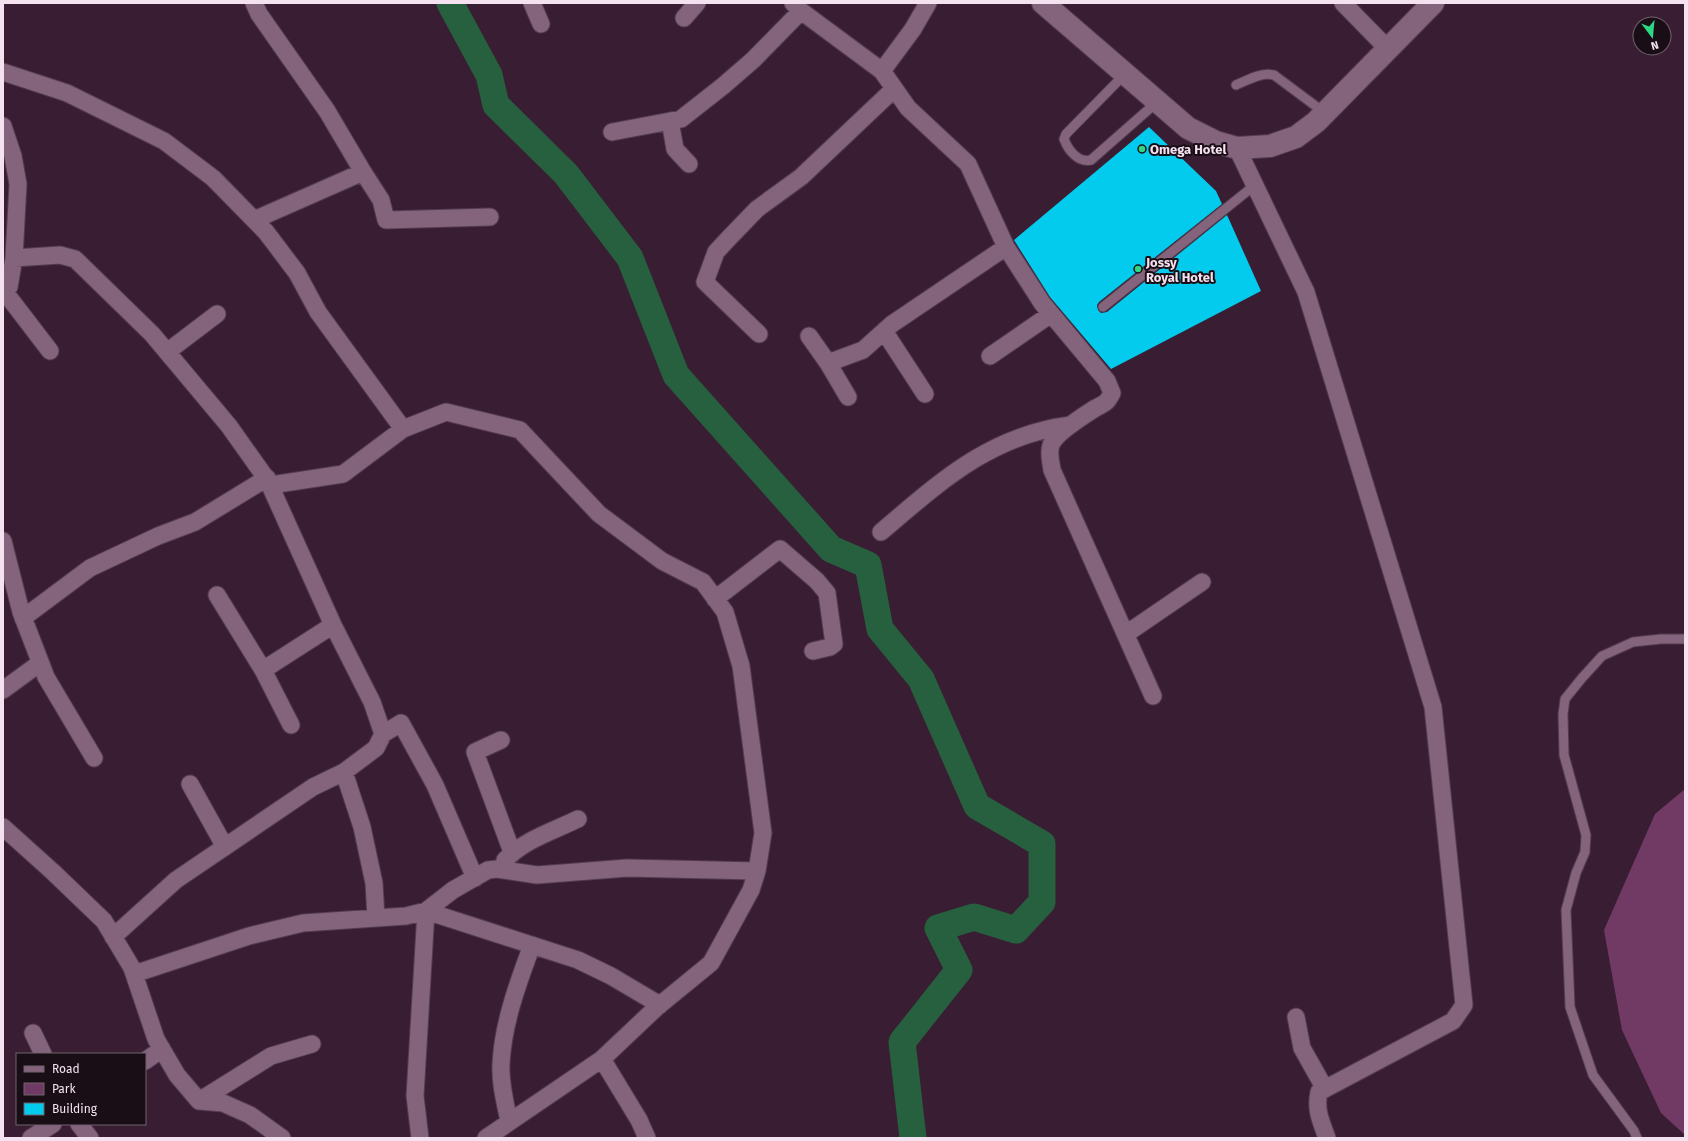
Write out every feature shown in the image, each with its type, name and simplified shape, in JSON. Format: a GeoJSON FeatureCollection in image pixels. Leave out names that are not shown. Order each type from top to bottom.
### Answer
{"type":"FeatureCollection","features":[{"type":"Feature","properties":{"kind":"street"},"geometry":{"type":"LineString","coordinates":[[254,3],[258,14],[327,111],[381,200],[386,220],[490,217]]}},
{"type":"Feature","properties":{"kind":"street"},"geometry":{"type":"LineString","coordinates":[[532,3],[541,24]]}},
{"type":"Feature","properties":{"kind":"street"},"geometry":{"type":"LineString","coordinates":[[684,18],[697,3]]}},
{"type":"Feature","properties":{"kind":"street"},"geometry":{"type":"LineString","coordinates":[[882,71],[913,29],[928,3]]}},
{"type":"Feature","properties":{"kind":"street"},"geometry":{"type":"LineString","coordinates":[[1043,3],[1188,128],[1216,142],[1237,148],[1270,146],[1296,137],[1316,122],[1433,3]]}},
{"type":"Feature","properties":{"kind":"street"},"geometry":{"type":"LineString","coordinates":[[1343,3],[1388,48]]}},
{"type":"Feature","properties":{"kind":"street"},"geometry":{"type":"LineString","coordinates":[[612,132],[681,119],[753,60],[797,7],[882,71],[908,108],[968,164],[1006,247],[1042,303],[1107,381],[1112,393],[1108,402],[1094,409],[1056,437],[1051,445],[1050,454],[1052,470],[1153,696]]}},
{"type":"Feature","properties":{"kind":"street"},"geometry":{"type":"LineString","coordinates":[[3,72],[67,93],[164,141],[213,178],[266,232],[297,272],[318,312],[403,429]]}},
{"type":"Feature","properties":{"kind":"street"},"geometry":{"type":"LineString","coordinates":[[759,334],[705,282],[716,252],[757,209],[801,176],[894,89]]}},
{"type":"Feature","properties":{"kind":"street"},"geometry":{"type":"LineString","coordinates":[[670,121],[675,149],[689,164]]}},
{"type":"Feature","properties":{"kind":"street"},"geometry":{"type":"LineString","coordinates":[[3,126],[13,156],[18,184],[14,258],[9,287],[4,292],[50,351]]}},
{"type":"Feature","properties":{"kind":"street"},"geometry":{"type":"LineString","coordinates":[[1237,148],[1306,292],[1433,706],[1464,1005],[1453,1021],[1319,1092],[1316,1103],[1317,1109],[1327,1138]]}},
{"type":"Feature","properties":{"kind":"street"},"geometry":{"type":"LineString","coordinates":[[254,220],[363,172]]}},
{"type":"Feature","properties":{"kind":"street"},"geometry":{"type":"LineString","coordinates":[[828,363],[863,350],[884,331],[1006,247]]}},
{"type":"Feature","properties":{"kind":"street"},"geometry":{"type":"LineString","coordinates":[[14,258],[60,255],[75,259],[152,334],[229,426],[269,482],[333,625],[372,702],[383,734]]}},
{"type":"Feature","properties":{"kind":"street"},"geometry":{"type":"LineString","coordinates":[[167,352],[217,314]]}},
{"type":"Feature","properties":{"kind":"street"},"geometry":{"type":"LineString","coordinates":[[990,356],[1051,314]]}},
{"type":"Feature","properties":{"kind":"street"},"geometry":{"type":"LineString","coordinates":[[884,331],[925,394]]}},
{"type":"Feature","properties":{"kind":"street"},"geometry":{"type":"LineString","coordinates":[[809,336],[828,363],[848,397]]}},
{"type":"Feature","properties":{"kind":"street"},"geometry":{"type":"LineString","coordinates":[[23,618],[90,568],[158,536],[195,522],[269,482],[343,474],[403,429],[446,412],[520,430],[599,514],[662,561],[703,582],[725,612],[741,666],[763,833],[757,871],[750,890],[711,963],[660,1005],[602,1059],[486,1138]]}},
{"type":"Feature","properties":{"kind":"street"},"geometry":{"type":"LineString","coordinates":[[881,532],[944,478],[981,455],[994,448],[1051,427],[1073,425]]}},
{"type":"Feature","properties":{"kind":"street"},"geometry":{"type":"LineString","coordinates":[[3,541],[23,618],[40,663],[46,677],[94,758]]}},
{"type":"Feature","properties":{"kind":"street"},"geometry":{"type":"LineString","coordinates":[[716,599],[780,549],[817,581],[827,594],[834,644],[830,647],[813,651]]}},
{"type":"Feature","properties":{"kind":"street"},"geometry":{"type":"LineString","coordinates":[[1126,634],[1202,582]]}},
{"type":"Feature","properties":{"kind":"street"},"geometry":{"type":"LineString","coordinates":[[217,595],[264,670],[291,725]]}},
{"type":"Feature","properties":{"kind":"street"},"geometry":{"type":"LineString","coordinates":[[264,670],[333,625]]}},
{"type":"Feature","properties":{"kind":"street"},"geometry":{"type":"LineString","coordinates":[[3,690],[40,663]]}},
{"type":"Feature","properties":{"kind":"street"},"geometry":{"type":"LineString","coordinates":[[113,937],[176,880],[313,787],[344,772],[376,748],[383,734],[401,723],[434,785],[475,878]]}},
{"type":"Feature","properties":{"kind":"street"},"geometry":{"type":"LineString","coordinates":[[501,740],[475,752],[512,852]]}},
{"type":"Feature","properties":{"kind":"street"},"geometry":{"type":"LineString","coordinates":[[344,772],[362,827],[372,871],[376,918]]}},
{"type":"Feature","properties":{"kind":"street"},"geometry":{"type":"LineString","coordinates":[[190,784],[225,846]]}},
{"type":"Feature","properties":{"kind":"street"},"geometry":{"type":"LineString","coordinates":[[497,869],[512,852],[578,819]]}},
{"type":"Feature","properties":{"kind":"street"},"geometry":{"type":"LineString","coordinates":[[3,827],[104,921],[134,974],[156,1039],[177,1075],[199,1101],[223,1103],[250,1115],[282,1138]]}},
{"type":"Feature","properties":{"kind":"street"},"geometry":{"type":"LineString","coordinates":[[134,974],[249,936],[303,923],[406,916],[426,911],[454,890],[488,870],[497,869],[537,875],[627,868],[757,871]]}},
{"type":"Feature","properties":{"kind":"street"},"geometry":{"type":"LineString","coordinates":[[426,911],[578,960],[612,976],[660,1005]]}},
{"type":"Feature","properties":{"kind":"street"},"geometry":{"type":"LineString","coordinates":[[420,1138],[415,1096],[426,911]]}},
{"type":"Feature","properties":{"kind":"street"},"geometry":{"type":"LineString","coordinates":[[509,1121],[503,1093],[501,1064],[505,1033],[516,989],[532,945]]}},
{"type":"Feature","properties":{"kind":"street"},"geometry":{"type":"LineString","coordinates":[[1296,1016],[1302,1048],[1326,1089]]}},
{"type":"Feature","properties":{"kind":"street"},"geometry":{"type":"LineString","coordinates":[[33,1033],[43,1053]]}},
{"type":"Feature","properties":{"kind":"street"},"geometry":{"type":"LineString","coordinates":[[199,1101],[271,1056],[312,1044]]}},
{"type":"Feature","properties":{"kind":"street"},"geometry":{"type":"LineString","coordinates":[[146,1059],[162,1048]]}},
{"type":"Feature","properties":{"kind":"street"},"geometry":{"type":"LineString","coordinates":[[602,1059],[648,1138]]}},
{"type":"Feature","properties":{"kind":"street"},"geometry":{"type":"LineString","coordinates":[[31,1138],[51,1125]]}},
{"type":"Feature","properties":{"kind":"street"},"geometry":{"type":"LineString","coordinates":[[80,1125],[90,1138]]}},
{"type":"Feature","properties":{"kind":"lane"},"geometry":{"type":"LineString","coordinates":[[1125,74],[1066,134],[1064,139],[1066,145],[1080,160],[1085,162],[1091,160],[1157,102]]}},
{"type":"Feature","properties":{"kind":"lane"},"geometry":{"type":"LineString","coordinates":[[1236,85],[1260,75],[1274,75],[1325,113]]}},
{"type":"Feature","properties":{"kind":"lane"},"geometry":{"type":"LineString","coordinates":[[1103,307],[1255,185]]}},
{"type":"Feature","properties":{"kind":"lane"},"geometry":{"type":"LineString","coordinates":[[1636,1138],[1634,1131],[1593,1075],[1570,1007],[1566,910],[1576,874],[1585,852],[1586,835],[1564,755],[1563,714],[1565,699],[1602,656],[1633,642],[1661,639],[1685,639]]}},
{"type":"Feature","properties":{"kind":"green space"},"geometry":{"type":"Polygon","coordinates":[[[1685,789],[1685,1135],[1661,1113],[1622,1030],[1604,930],[1655,814],[1685,789]]]}},
{"type":"Feature","properties":{"kind":"building","name":"Jossy Royal Hotel"},"geometry":{"type":"Polygon","coordinates":[[[1149,127],[1216,191],[1222,204],[1099,302],[1097,305],[1098,310],[1101,313],[1107,312],[1227,215],[1261,291],[1111,369],[1050,297],[1014,240],[1149,127]]]}},
{"type":"Feature","properties":{"kind":"waterway"},"geometry":{"type":"LineString","coordinates":[[450,3],[489,75],[496,105],[566,174],[630,258],[676,375],[831,549],[868,565],[880,629],[921,679],[977,806],[1042,844],[1042,902],[1016,930],[974,917],[938,928],[959,970],[902,1042],[913,1138]]}},
{"type":"Feature","properties":{"kind":"place","name":"Omega Hotel"},"geometry":{"type":"Point","coordinates":[1142,149]}},
{"type":"Feature","properties":{"kind":"place","name":"Jossy Royal Hotel"},"geometry":{"type":"Point","coordinates":[1138,269]}}]}
